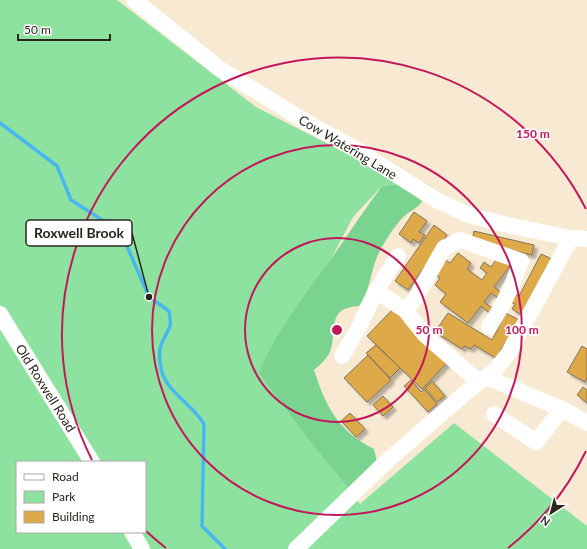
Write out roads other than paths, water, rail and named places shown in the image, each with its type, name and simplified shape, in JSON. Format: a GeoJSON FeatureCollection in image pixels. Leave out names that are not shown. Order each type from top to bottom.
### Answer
{"type":"FeatureCollection","features":[{"type":"Feature","properties":{"kind":"street","name":"Cow Watering Lane"},"geometry":{"type":"LineString","coordinates":[[134,0],[220,69],[311,125],[352,146],[436,200],[469,215],[507,225],[571,238],[587,239]]}},
{"type":"Feature","properties":{"kind":"street"},"geometry":{"type":"LineString","coordinates":[[296,549],[387,461],[496,369],[508,354],[571,238]]}},
{"type":"Feature","properties":{"kind":"street"},"geometry":{"type":"LineString","coordinates":[[405,310],[415,299],[444,248],[460,240],[521,261],[504,304],[489,327]]}},
{"type":"Feature","properties":{"kind":"street"},"geometry":{"type":"LineString","coordinates":[[342,356],[358,329],[376,291],[398,256]]}},
{"type":"Feature","properties":{"kind":"street"},"geometry":{"type":"LineString","coordinates":[[376,291],[405,310],[425,335],[483,380],[562,409],[587,423]]}},
{"type":"Feature","properties":{"kind":"street","name":"Old Roxwell Road"},"geometry":{"type":"LineString","coordinates":[[0,314],[91,461]]}},
{"type":"Feature","properties":{"kind":"street"},"geometry":{"type":"LineString","coordinates":[[494,414],[536,442],[562,409]]}},
{"type":"Feature","properties":{"kind":"street"},"geometry":{"type":"LineString","coordinates":[[133,533],[142,549]]}},
{"type":"Feature","properties":{"kind":"waterway"},"geometry":{"type":"LineString","coordinates":[[0,123],[57,166],[71,200],[113,227],[123,237],[149,297],[169,311],[170,324],[160,349],[160,363],[168,384],[174,392],[197,414],[204,424],[202,526],[225,549]]}},
{"type":"Feature","properties":{"kind":"place","name":"Roxwell Brook"},"geometry":{"type":"Point","coordinates":[149,297]}}]}
